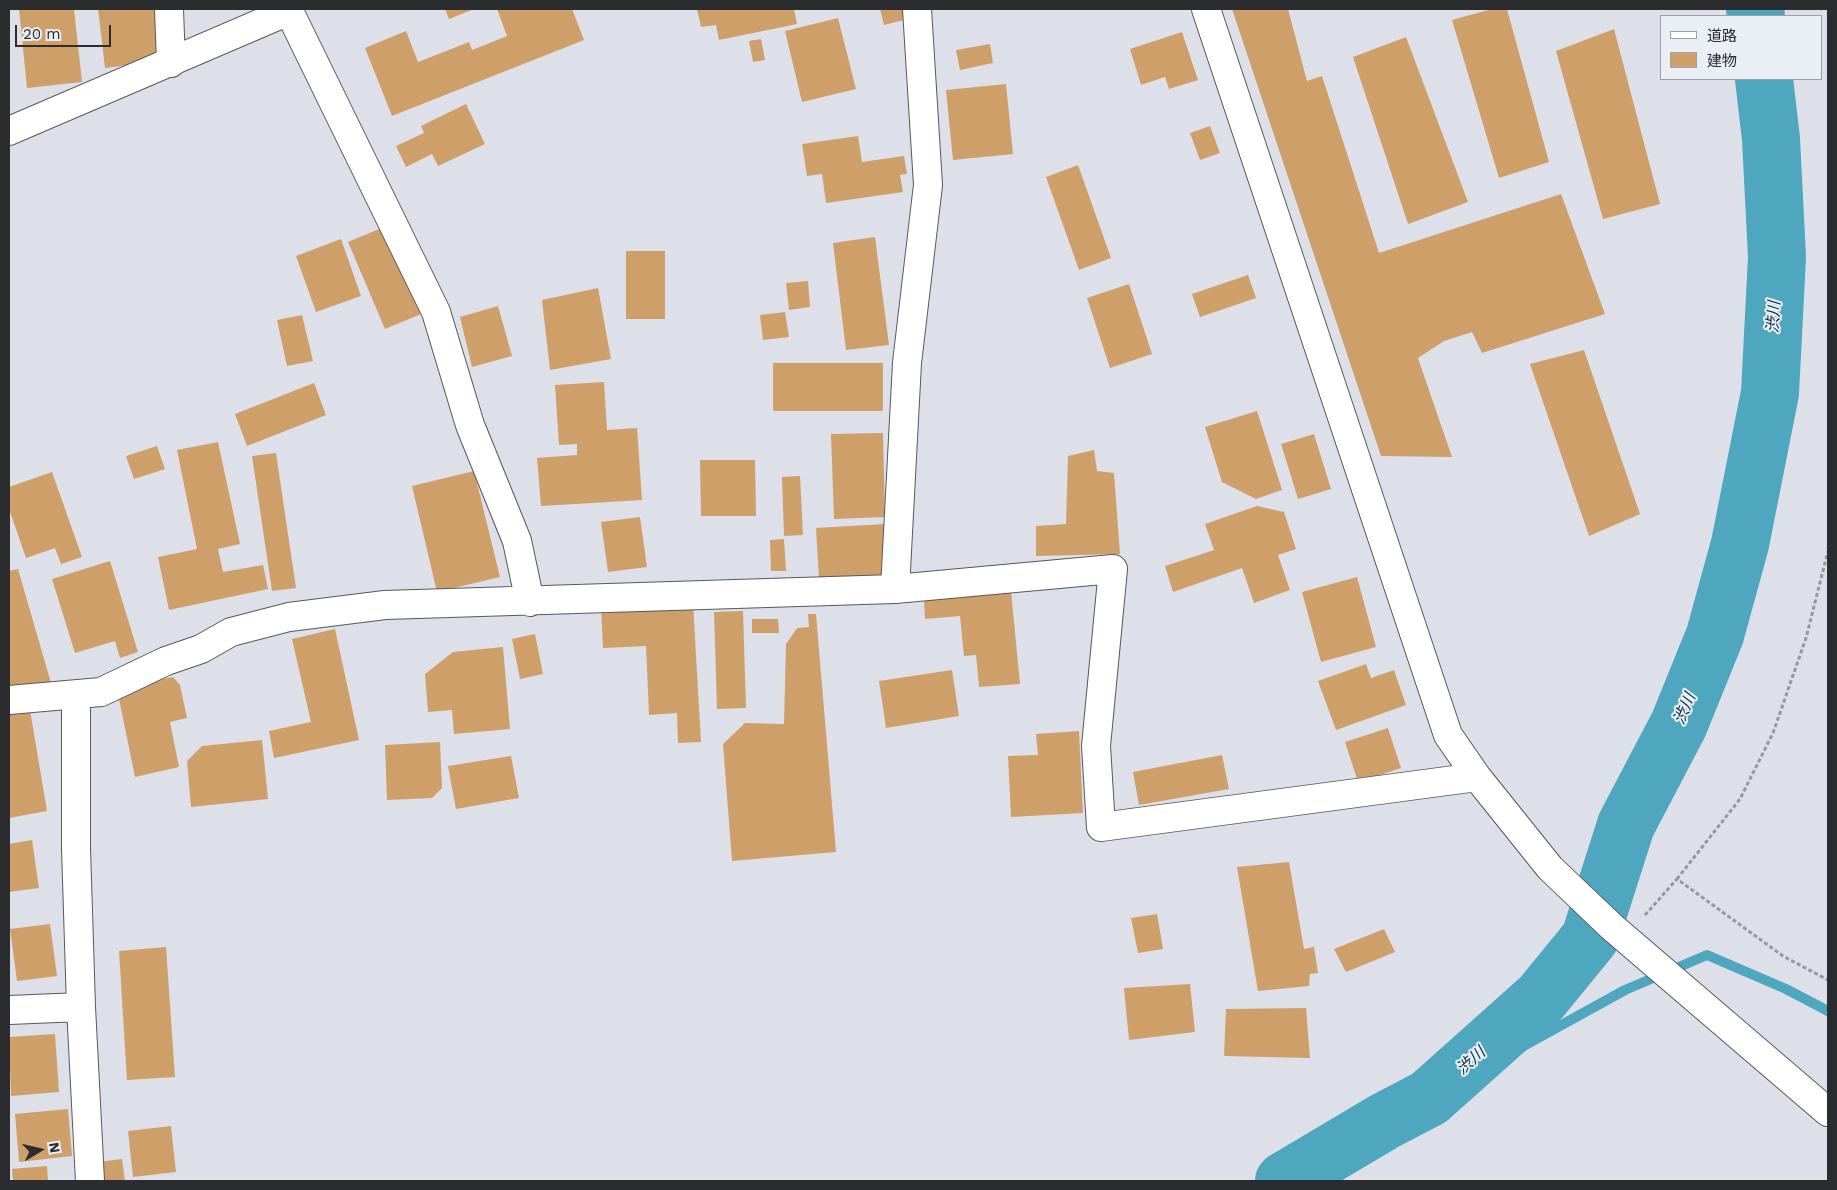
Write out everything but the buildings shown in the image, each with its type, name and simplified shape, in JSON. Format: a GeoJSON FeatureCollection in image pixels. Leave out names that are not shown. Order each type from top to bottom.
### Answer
{"type":"FeatureCollection","features":[{"type":"Feature","properties":{"kind":"street"},"geometry":{"type":"LineString","coordinates":[[169,9],[171,63]]}},
{"type":"Feature","properties":{"kind":"street"},"geometry":{"type":"LineString","coordinates":[[895,589],[907,363],[928,185],[917,9]]}},
{"type":"Feature","properties":{"kind":"street"},"geometry":{"type":"LineString","coordinates":[[1206,9],[1448,735],[1477,777],[1550,868],[1625,938],[1828,1112]]}},
{"type":"Feature","properties":{"kind":"street"},"geometry":{"type":"LineString","coordinates":[[9,131],[171,63],[289,10],[436,312],[470,425],[516,541],[530,602]]}},
{"type":"Feature","properties":{"kind":"street"},"geometry":{"type":"LineString","coordinates":[[9,700],[101,692],[166,661],[201,649],[231,632],[289,616],[385,605],[530,602],[895,589],[1113,568],[1096,746],[1101,827],[1477,777]]}},
{"type":"Feature","properties":{"kind":"street"},"geometry":{"type":"LineString","coordinates":[[76,695],[76,848],[81,1007],[90,1181]]}},
{"type":"Feature","properties":{"kind":"street"},"geometry":{"type":"LineString","coordinates":[[9,1010],[81,1007]]}},
{"type":"Feature","properties":{"kind":"path"},"geometry":{"type":"LineString","coordinates":[[1625,938],[1677,879],[1740,799],[1773,733],[1806,638],[1828,551]]}},
{"type":"Feature","properties":{"kind":"path"},"geometry":{"type":"LineString","coordinates":[[1677,879],[1783,956],[1828,980]]}},
{"type":"Feature","properties":{"kind":"waterway","name":"渋川"},"geometry":{"type":"LineString","coordinates":[[1755,9],[1756,15]]}},
{"type":"Feature","properties":{"kind":"waterway","name":"渋川"},"geometry":{"type":"LineString","coordinates":[[1284,1181],[1385,1121],[1429,1098],[1541,998],[1590,938],[1626,825],[1679,724],[1715,635],[1740,544],[1770,393],[1777,257],[1771,139],[1764,80]]}},
{"type":"Feature","properties":{"kind":"waterway"},"geometry":{"type":"LineString","coordinates":[[1429,1098],[1625,990],[1707,955],[1786,989],[1828,1011]]}}]}
